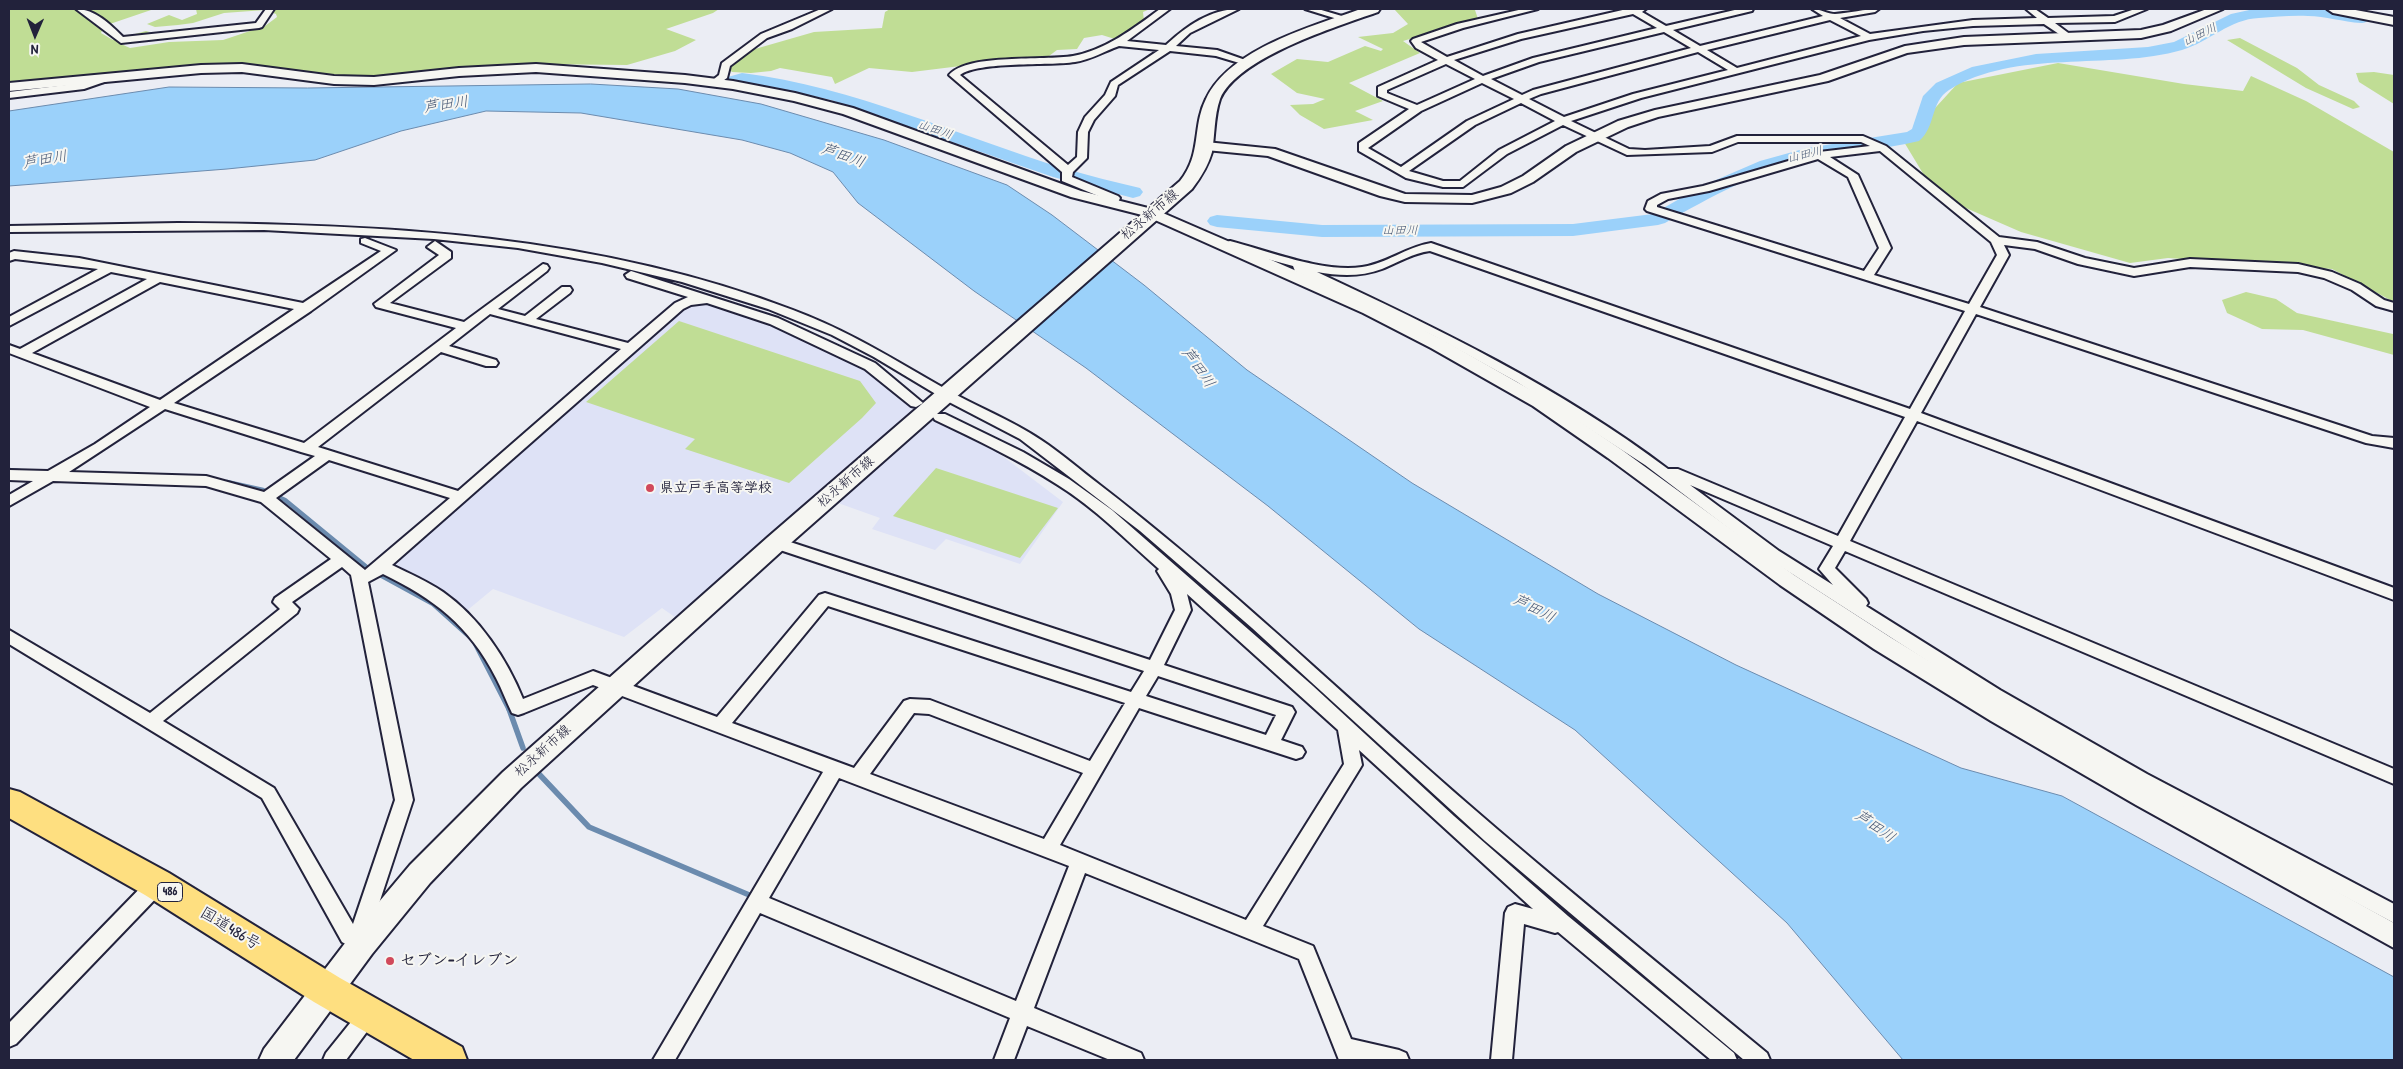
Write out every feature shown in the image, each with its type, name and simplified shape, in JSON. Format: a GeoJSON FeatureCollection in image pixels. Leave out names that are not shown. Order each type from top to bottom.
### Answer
{"type":"FeatureCollection","features":[{"type":"Feature","properties":{"kind":"highway","name":"国道486号"},"geometry":{"type":"LineString","coordinates":[[9,802],[157,884],[327,990],[449,1060]]}},
{"type":"Feature","properties":{"kind":"main road"},"geometry":{"type":"LineString","coordinates":[[1326,9],[1346,19]]}},
{"type":"Feature","properties":{"kind":"main road","name":"松永新市線"},"geometry":{"type":"LineString","coordinates":[[275,1060],[327,990],[359,942],[420,874],[512,780],[776,543],[947,400],[1147,217],[1173,197],[1197,172],[1206,146],[1207,121],[1213,98],[1229,75],[1246,62],[1373,9]]}},
{"type":"Feature","properties":{"kind":"street"},"geometry":{"type":"LineString","coordinates":[[80,9],[107,26],[121,40],[259,24],[270,9]]}},
{"type":"Feature","properties":{"kind":"street"},"geometry":{"type":"LineString","coordinates":[[714,83],[724,76],[725,65],[764,36],[828,9]]}},
{"type":"Feature","properties":{"kind":"street"},"geometry":{"type":"LineString","coordinates":[[1068,171],[1049,153],[954,75],[962,69],[1000,63],[1075,59],[1118,42],[1166,9]]}},
{"type":"Feature","properties":{"kind":"street"},"geometry":{"type":"LineString","coordinates":[[1113,203],[1114,198],[1088,190],[1066,179],[1068,171],[1082,158],[1083,132],[1089,119],[1110,96],[1114,84],[1167,49],[1187,31],[1210,18],[1235,9]]}},
{"type":"Feature","properties":{"kind":"street"},"geometry":{"type":"LineString","coordinates":[[1310,9],[1346,19]]}},
{"type":"Feature","properties":{"kind":"street"},"geometry":{"type":"LineString","coordinates":[[1534,9],[1460,26],[1416,41],[1419,46],[1562,121],[1627,152],[1712,150],[1738,139],[1864,139],[1882,148],[1996,240],[2003,255],[1827,569],[1861,604],[1857,609]]}},
{"type":"Feature","properties":{"kind":"street"},"geometry":{"type":"LineString","coordinates":[[1417,108],[1382,94],[1382,89],[1446,60],[1518,37],[1636,9],[1665,29],[1736,71]]}},
{"type":"Feature","properties":{"kind":"street"},"geometry":{"type":"LineString","coordinates":[[1750,9],[1536,60],[1483,79],[1417,108],[1363,145],[1364,149],[1410,176],[1443,184],[1463,184],[1503,152],[1562,121],[1638,96],[1869,37],[1923,28],[2115,19],[2143,9]]}},
{"type":"Feature","properties":{"kind":"street"},"geometry":{"type":"LineString","coordinates":[[1816,9],[1869,37]]}},
{"type":"Feature","properties":{"kind":"street"},"geometry":{"type":"LineString","coordinates":[[1402,171],[1471,123],[1537,92],[1700,49],[1831,17],[1875,9]]}},
{"type":"Feature","properties":{"kind":"street"},"geometry":{"type":"LineString","coordinates":[[2030,9],[2068,37]]}},
{"type":"Feature","properties":{"kind":"street"},"geometry":{"type":"LineString","coordinates":[[2116,9],[2126,15]]}},
{"type":"Feature","properties":{"kind":"street"},"geometry":{"type":"LineString","coordinates":[[1206,146],[1270,152],[1364,186],[1405,198],[1472,199],[1506,190],[1528,179],[1594,137],[1623,124],[1654,114],[1822,78],[1905,50],[1930,44],[2141,34],[2167,28],[2218,9]]}},
{"type":"Feature","properties":{"kind":"street"},"geometry":{"type":"LineString","coordinates":[[2333,9],[2394,21]]}},
{"type":"Feature","properties":{"kind":"street"},"geometry":{"type":"LineString","coordinates":[[1118,42],[1217,54],[1246,62]]}},
{"type":"Feature","properties":{"kind":"street"},"geometry":{"type":"LineString","coordinates":[[9,87],[201,68],[242,68],[334,80],[374,81],[459,72],[536,68],[714,83],[795,97],[848,111],[1076,194],[1113,203],[1298,276],[1369,309],[1437,344],[1539,402],[1615,454],[1787,580],[1882,643],[1999,715],[2144,798],[2394,936]]}},
{"type":"Feature","properties":{"kind":"street"},"geometry":{"type":"LineString","coordinates":[[9,95],[84,86],[104,78]]}},
{"type":"Feature","properties":{"kind":"street"},"geometry":{"type":"LineString","coordinates":[[1882,148],[1820,155],[1705,189],[1664,196],[1652,203],[1651,210],[1972,309],[2371,440],[2394,443]]}},
{"type":"Feature","properties":{"kind":"street"},"geometry":{"type":"LineString","coordinates":[[1820,155],[1853,175],[1885,248],[1867,276]]}},
{"type":"Feature","properties":{"kind":"street"},"geometry":{"type":"LineString","coordinates":[[9,229],[136,226],[299,228],[418,235],[521,246],[597,257],[687,279],[778,309],[854,340],[947,400],[1018,455],[1064,482],[1152,552],[1448,822],[1561,922],[1727,1060]]}},
{"type":"Feature","properties":{"kind":"street"},"geometry":{"type":"LineString","coordinates":[[9,237],[142,234],[365,241],[434,245],[582,264],[629,275],[713,300],[774,321],[814,342],[870,366],[916,403]]}},
{"type":"Feature","properties":{"kind":"street"},"geometry":{"type":"LineString","coordinates":[[1996,240],[2037,246],[2082,261],[2134,272],[2150,271],[2190,263],[2298,268],[2328,275],[2356,287],[2380,303],[2394,307]]}},
{"type":"Feature","properties":{"kind":"street"},"geometry":{"type":"LineString","coordinates":[[9,501],[100,447],[390,250],[365,241]]}},
{"type":"Feature","properties":{"kind":"street"},"geometry":{"type":"LineString","coordinates":[[434,245],[433,247],[447,255],[380,304],[466,327]]}},
{"type":"Feature","properties":{"kind":"street"},"geometry":{"type":"LineString","coordinates":[[1224,246],[1230,245],[1338,273],[1364,271],[1420,247],[1431,247],[1913,415],[2394,594]]}},
{"type":"Feature","properties":{"kind":"street"},"geometry":{"type":"LineString","coordinates":[[9,257],[79,262],[307,308]]}},
{"type":"Feature","properties":{"kind":"street"},"geometry":{"type":"LineString","coordinates":[[1299,263],[1299,268],[1438,333],[1522,379],[1650,462],[1774,555],[1994,695],[2216,820],[2394,914]]}},
{"type":"Feature","properties":{"kind":"street"},"geometry":{"type":"LineString","coordinates":[[9,322],[108,268]]}},
{"type":"Feature","properties":{"kind":"street"},"geometry":{"type":"LineString","coordinates":[[306,449],[544,268]]}},
{"type":"Feature","properties":{"kind":"street"},"geometry":{"type":"LineString","coordinates":[[22,354],[158,278]]}},
{"type":"Feature","properties":{"kind":"street"},"geometry":{"type":"LineString","coordinates":[[527,320],[566,290]]}},
{"type":"Feature","properties":{"kind":"street"},"geometry":{"type":"LineString","coordinates":[[372,572],[688,301],[713,300],[772,312],[778,309]]}},
{"type":"Feature","properties":{"kind":"street"},"geometry":{"type":"LineString","coordinates":[[488,310],[631,348]]}},
{"type":"Feature","properties":{"kind":"street"},"geometry":{"type":"LineString","coordinates":[[439,347],[491,363]]}},
{"type":"Feature","properties":{"kind":"street"},"geometry":{"type":"LineString","coordinates":[[9,349],[156,404],[162,404],[459,496]]}},
{"type":"Feature","properties":{"kind":"street"},"geometry":{"type":"LineString","coordinates":[[947,400],[1027,437],[1137,520],[1237,604],[1407,761],[1613,940],[1760,1060]]}},
{"type":"Feature","properties":{"kind":"street"},"geometry":{"type":"LineString","coordinates":[[272,494],[327,455]]}},
{"type":"Feature","properties":{"kind":"street"},"geometry":{"type":"LineString","coordinates":[[1650,462],[2394,777]]}},
{"type":"Feature","properties":{"kind":"street"},"geometry":{"type":"LineString","coordinates":[[9,474],[206,481],[272,494],[358,572],[372,572],[444,601],[483,640],[512,692],[518,708],[593,678],[721,724],[1080,861],[1306,953],[1346,1054],[1399,1060]]}},
{"type":"Feature","properties":{"kind":"street"},"geometry":{"type":"LineString","coordinates":[[1048,849],[1154,668],[1183,610],[1179,593],[1134,524],[1137,520]]}},
{"type":"Feature","properties":{"kind":"street"},"geometry":{"type":"LineString","coordinates":[[776,543],[1286,712],[1272,744]]}},
{"type":"Feature","properties":{"kind":"street"},"geometry":{"type":"LineString","coordinates":[[150,722],[291,609],[281,602],[342,559]]}},
{"type":"Feature","properties":{"kind":"street"},"geometry":{"type":"LineString","coordinates":[[9,636],[268,793],[349,936],[359,942],[404,800],[372,572]]}},
{"type":"Feature","properties":{"kind":"street"},"geometry":{"type":"LineString","coordinates":[[721,724],[825,599],[1296,752]]}},
{"type":"Feature","properties":{"kind":"street"},"geometry":{"type":"LineString","coordinates":[[858,776],[910,706],[930,707],[1094,770]]}},
{"type":"Feature","properties":{"kind":"street"},"geometry":{"type":"LineString","coordinates":[[1250,930],[1353,765],[1346,728]]}},
{"type":"Feature","properties":{"kind":"street"},"geometry":{"type":"LineString","coordinates":[[663,1060],[835,768]]}},
{"type":"Feature","properties":{"kind":"street"},"geometry":{"type":"LineString","coordinates":[[1004,1060],[1080,861]]}},
{"type":"Feature","properties":{"kind":"street"},"geometry":{"type":"LineString","coordinates":[[9,1037],[157,884]]}},
{"type":"Feature","properties":{"kind":"street"},"geometry":{"type":"LineString","coordinates":[[756,902],[1022,1015],[1134,1060]]}},
{"type":"Feature","properties":{"kind":"street"},"geometry":{"type":"LineString","coordinates":[[1501,1060],[1515,913],[1555,924],[1561,922]]}},
{"type":"Feature","properties":{"kind":"street"},"geometry":{"type":"LineString","coordinates":[[333,1060],[370,1014]]}},
{"type":"Feature","properties":{"kind":"shaded area","name":"県立戸手高等学校"},"geometry":{"type":"Polygon","coordinates":[[[704,302],[764,323],[856,362],[913,408],[911,412],[679,620],[662,608],[624,637],[493,589],[464,613],[386,565],[685,305],[704,302]]]}},
{"type":"Feature","properties":{"kind":"shaded area"},"geometry":{"type":"Polygon","coordinates":[[[935,420],[988,445],[1063,502],[1020,564],[946,539],[935,550],[872,529],[880,518],[838,503],[924,423],[935,420]]]}},
{"type":"Feature","properties":{"kind":"green space"},"geometry":{"type":"Polygon","coordinates":[[[9,9],[154,9],[104,26],[101,33],[113,40],[146,31],[150,32],[128,39],[121,44],[130,48],[169,42],[223,40],[265,26],[277,17],[276,14],[265,10],[224,13],[193,23],[178,25],[155,27],[147,24],[169,15],[182,20],[197,14],[196,9],[719,9],[713,13],[666,29],[696,40],[675,51],[627,65],[532,64],[367,78],[234,64],[210,64],[9,84],[9,9]]]}},
{"type":"Feature","properties":{"kind":"green space"},"geometry":{"type":"Polygon","coordinates":[[[890,9],[1150,9],[1143,12],[1144,21],[1118,40],[1102,35],[1084,38],[1077,49],[1057,50],[1037,61],[993,62],[912,72],[869,68],[835,84],[832,77],[780,68],[751,73],[732,72],[728,68],[748,51],[814,32],[882,28],[885,12],[890,9]]]}},
{"type":"Feature","properties":{"kind":"green space"},"geometry":{"type":"Polygon","coordinates":[[[1394,9],[1480,9],[1475,10],[1478,19],[1403,41],[1420,53],[1349,83],[1383,101],[1355,111],[1373,120],[1324,129],[1300,115],[1290,105],[1313,104],[1325,99],[1297,93],[1271,74],[1297,59],[1328,62],[1365,46],[1381,51],[1383,49],[1358,37],[1393,33],[1408,24],[1394,9]]]}},
{"type":"Feature","properties":{"kind":"green space"},"geometry":{"type":"Polygon","coordinates":[[[2240,38],[2297,68],[2319,85],[2354,101],[2360,107],[2353,109],[2306,88],[2227,40],[2240,38]]]}},
{"type":"Feature","properties":{"kind":"green space"},"geometry":{"type":"Polygon","coordinates":[[[2058,63],[2184,84],[2243,91],[2251,76],[2306,101],[2394,152],[2394,302],[2332,269],[2168,258],[2130,263],[2021,232],[1936,195],[1904,142],[1958,83],[2058,63]]]}},
{"type":"Feature","properties":{"kind":"green space"},"geometry":{"type":"Polygon","coordinates":[[[2374,72],[2394,75],[2394,104],[2359,82],[2356,73],[2374,72]]]}},
{"type":"Feature","properties":{"kind":"green space"},"geometry":{"type":"Polygon","coordinates":[[[2246,292],[2276,299],[2297,313],[2393,334],[2394,321],[2394,355],[2303,330],[2262,329],[2227,313],[2222,300],[2246,292]]]}},
{"type":"Feature","properties":{"kind":"green space"},"geometry":{"type":"Polygon","coordinates":[[[679,321],[860,381],[876,403],[862,418],[789,483],[685,449],[695,439],[586,402],[679,321]]]}},
{"type":"Feature","properties":{"kind":"green space"},"geometry":{"type":"Polygon","coordinates":[[[936,468],[1058,508],[1020,558],[893,516],[936,468]]]}},
{"type":"Feature","properties":{"kind":"water","name":"芦田川"},"geometry":{"type":"Polygon","coordinates":[[[591,84],[678,89],[761,104],[884,140],[1007,185],[1052,215],[1144,285],[1247,370],[1412,483],[1598,594],[1736,665],[1961,768],[2062,796],[2394,977],[2394,1060],[1903,1060],[1787,923],[1575,730],[1419,629],[1268,506],[1086,368],[974,291],[858,203],[833,172],[790,153],[742,140],[581,113],[486,111],[401,131],[315,160],[227,169],[9,186],[9,111],[169,87],[307,88],[591,84]]]}},
{"type":"Feature","properties":{"kind":"waterway","name":"山田川"},"geometry":{"type":"LineString","coordinates":[[1217,221],[1322,231],[1573,230],[1658,219],[1709,190],[1767,165],[1807,154],[1913,137],[1920,131],[1929,100],[1942,87],[1978,71],[2036,59],[2148,52],[2179,46],[2237,17],[2256,13],[2308,11],[2362,18]]}},
{"type":"Feature","properties":{"kind":"waterway","name":"山田川"},"geometry":{"type":"LineString","coordinates":[[734,81],[742,78],[773,82],[836,96],[1060,173],[1133,192]]}},
{"type":"Feature","properties":{"kind":"waterway"},"geometry":{"type":"LineString","coordinates":[[9,470],[20,471]]}},
{"type":"Feature","properties":{"kind":"waterway"},"geometry":{"type":"LineString","coordinates":[[227,482],[263,490],[285,500],[369,569],[433,604],[473,640],[509,710]]}},
{"type":"Feature","properties":{"kind":"waterway"},"geometry":{"type":"LineString","coordinates":[[509,709],[523,748]]}},
{"type":"Feature","properties":{"kind":"waterway"},"geometry":{"type":"LineString","coordinates":[[539,774],[589,827],[754,897]]}},
{"type":"Feature","properties":{"kind":"place","name":"県立戸手高等学校"},"geometry":{"type":"Point","coordinates":[650,488]}},
{"type":"Feature","properties":{"kind":"place","name":"セブン-イレブン"},"geometry":{"type":"Point","coordinates":[390,961]}}]}
